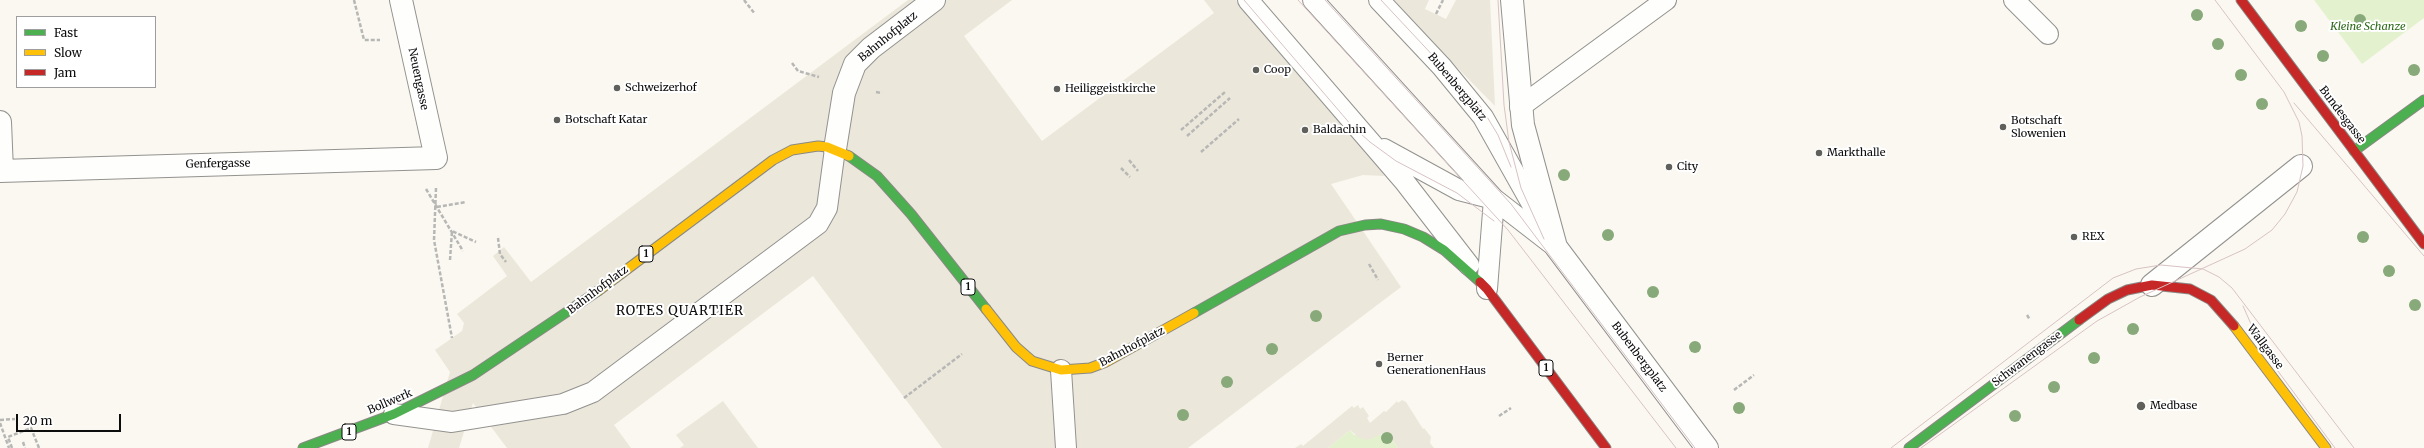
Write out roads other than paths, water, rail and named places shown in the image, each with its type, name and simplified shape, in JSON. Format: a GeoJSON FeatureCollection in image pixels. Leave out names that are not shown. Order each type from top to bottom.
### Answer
{"type":"FeatureCollection","features":[{"type":"Feature","properties":{"kind":"main road","name":"Bundesgasse"},"geometry":{"type":"LineString","coordinates":[[2240,0],[2424,244]]}},
{"type":"Feature","properties":{"kind":"main road"},"geometry":{"type":"LineString","coordinates":[[2354,152],[2424,100]]}},
{"type":"Feature","properties":{"kind":"main road","name":"Bahnhofplatz"},"geometry":{"type":"LineString","coordinates":[[462,381],[546,329],[773,160],[792,150],[808,147],[835,149],[848,154],[868,168],[893,194],[1016,347],[1032,361],[1061,370],[1090,368],[1106,362],[1340,231],[1375,224],[1404,229]]}},
{"type":"Feature","properties":{"kind":"main road","name":"Bubenbergplatz"},"geometry":{"type":"LineString","coordinates":[[1404,229],[1423,237],[1444,250],[1487,289],[1606,448]]}},
{"type":"Feature","properties":{"kind":"main road","name":"Schwanengasse"},"geometry":{"type":"LineString","coordinates":[[1909,448],[2102,303],[2127,290],[2159,285]]}},
{"type":"Feature","properties":{"kind":"main road","name":"Wallgasse"},"geometry":{"type":"LineString","coordinates":[[2159,285],[2203,294],[2223,311],[2326,448]]}},
{"type":"Feature","properties":{"kind":"main road","name":"Bollwerk"},"geometry":{"type":"LineString","coordinates":[[303,448],[394,414],[462,381]]}},
{"type":"Feature","properties":{"kind":"street","name":"Neuengasse"},"geometry":{"type":"LineString","coordinates":[[401,0],[436,158]]}},
{"type":"Feature","properties":{"kind":"street","name":"Bahnhofplatz"},"geometry":{"type":"LineString","coordinates":[[835,149],[844,92],[855,64],[871,48],[934,0]]}},
{"type":"Feature","properties":{"kind":"street","name":"Bubenbergplatz"},"geometry":{"type":"LineString","coordinates":[[1512,0],[1520,107],[1528,147],[1556,246],[1707,448]]}},
{"type":"Feature","properties":{"kind":"street"},"geometry":{"type":"LineString","coordinates":[[0,122],[1,171]]}},
{"type":"Feature","properties":{"kind":"street","name":"Genfergasse"},"geometry":{"type":"LineString","coordinates":[[1,171],[436,158]]}},
{"type":"Feature","properties":{"kind":"street","name":"Schwanengasse"},"geometry":{"type":"LineString","coordinates":[[2159,285],[2301,166]]}},
{"type":"Feature","properties":{"kind":"lane","name":"Bubenbergplatz"},"geometry":{"type":"LineString","coordinates":[[1248,0],[1404,181],[1487,289]]}},
{"type":"Feature","properties":{"kind":"lane","name":"Bubenbergplatz"},"geometry":{"type":"LineString","coordinates":[[1313,0],[1494,199],[1556,246]]}},
{"type":"Feature","properties":{"kind":"lane","name":"Bubenbergplatz"},"geometry":{"type":"LineString","coordinates":[[1379,0],[1442,67],[1483,117],[1556,246]]}},
{"type":"Feature","properties":{"kind":"lane"},"geometry":{"type":"LineString","coordinates":[[1520,107],[1666,0]]}},
{"type":"Feature","properties":{"kind":"lane"},"geometry":{"type":"LineString","coordinates":[[2014,0],[2048,34]]}},
{"type":"Feature","properties":{"kind":"lane","name":"Bubenbergplatz"},"geometry":{"type":"LineString","coordinates":[[1351,121],[1373,141],[1398,158],[1459,190],[1494,199]]}},
{"type":"Feature","properties":{"kind":"lane"},"geometry":{"type":"LineString","coordinates":[[394,414],[452,422],[563,404],[593,392],[818,224],[827,208],[835,149]]}},
{"type":"Feature","properties":{"kind":"lane"},"geometry":{"type":"LineString","coordinates":[[1487,289],[1494,199]]}},
{"type":"Feature","properties":{"kind":"lane"},"geometry":{"type":"LineString","coordinates":[[1061,370],[1066,448]]}},
{"type":"Feature","properties":{"kind":"tram line"},"geometry":{"type":"LineString","coordinates":[[1244,0],[1352,126],[1370,142],[1396,161],[1457,193],[1494,221]]}},
{"type":"Feature","properties":{"kind":"tram line"},"geometry":{"type":"LineString","coordinates":[[1298,0],[1508,230],[1676,448]]}},
{"type":"Feature","properties":{"kind":"tram line"},"geometry":{"type":"LineString","coordinates":[[1325,0],[1511,204],[1695,448]]}},
{"type":"Feature","properties":{"kind":"tram line"},"geometry":{"type":"LineString","coordinates":[[1381,0],[1481,107],[1498,135],[1511,167]]}},
{"type":"Feature","properties":{"kind":"tram line"},"geometry":{"type":"LineString","coordinates":[[1498,0],[1504,105],[1509,142],[1521,188],[1544,239]]}},
{"type":"Feature","properties":{"kind":"tram line"},"geometry":{"type":"LineString","coordinates":[[1921,448],[2097,321],[2140,297],[2245,249],[2272,230],[2285,214],[2297,192],[2303,166],[2302,136],[2299,122],[2284,92],[2215,0]]}},
{"type":"Feature","properties":{"kind":"tram line"},"geometry":{"type":"LineString","coordinates":[[2294,103],[2424,256]]}},
{"type":"Feature","properties":{"kind":"tram line"},"geometry":{"type":"LineString","coordinates":[[1891,448],[2113,278],[2136,269],[2161,265],[2203,269],[2219,277],[2232,288],[2354,448]]}},
{"type":"Feature","properties":{"kind":"tram line"},"geometry":{"type":"LineString","coordinates":[[2243,306],[2263,351],[2335,448]]}},
{"type":"Feature","properties":{"kind":"place","name":"Coop"},"geometry":{"type":"Point","coordinates":[1256,70]}},
{"type":"Feature","properties":{"kind":"place","name":"Schweizerhof"},"geometry":{"type":"Point","coordinates":[617,88]}},
{"type":"Feature","properties":{"kind":"place","name":"Heiliggeistkirche"},"geometry":{"type":"Point","coordinates":[1057,89]}},
{"type":"Feature","properties":{"kind":"place","name":"Botschaft Katar"},"geometry":{"type":"Point","coordinates":[557,120]}},
{"type":"Feature","properties":{"kind":"place","name":"Botschaft Slowenien"},"geometry":{"type":"Point","coordinates":[2003,127]}},
{"type":"Feature","properties":{"kind":"place","name":"Baldachin"},"geometry":{"type":"Point","coordinates":[1305,130]}},
{"type":"Feature","properties":{"kind":"place","name":"Markthalle"},"geometry":{"type":"Point","coordinates":[1819,153]}},
{"type":"Feature","properties":{"kind":"place","name":"City"},"geometry":{"type":"Point","coordinates":[1669,167]}},
{"type":"Feature","properties":{"kind":"place","name":"REX"},"geometry":{"type":"Point","coordinates":[2074,237]}},
{"type":"Feature","properties":{"kind":"place","name":"Berner GenerationenHaus"},"geometry":{"type":"Point","coordinates":[1379,364]}},
{"type":"Feature","properties":{"kind":"place","name":"Medbase"},"geometry":{"type":"Point","coordinates":[2141,406]}},
{"type":"Feature","properties":{"kind":"district","name":"ROTES QUARTIER"},"geometry":{"type":"Point","coordinates":[680,311]}},
{"type":"Feature","properties":{"kind":"park label","name":"Kleine Schanze"},"geometry":{"type":"Point","coordinates":[2368,27]}}]}
